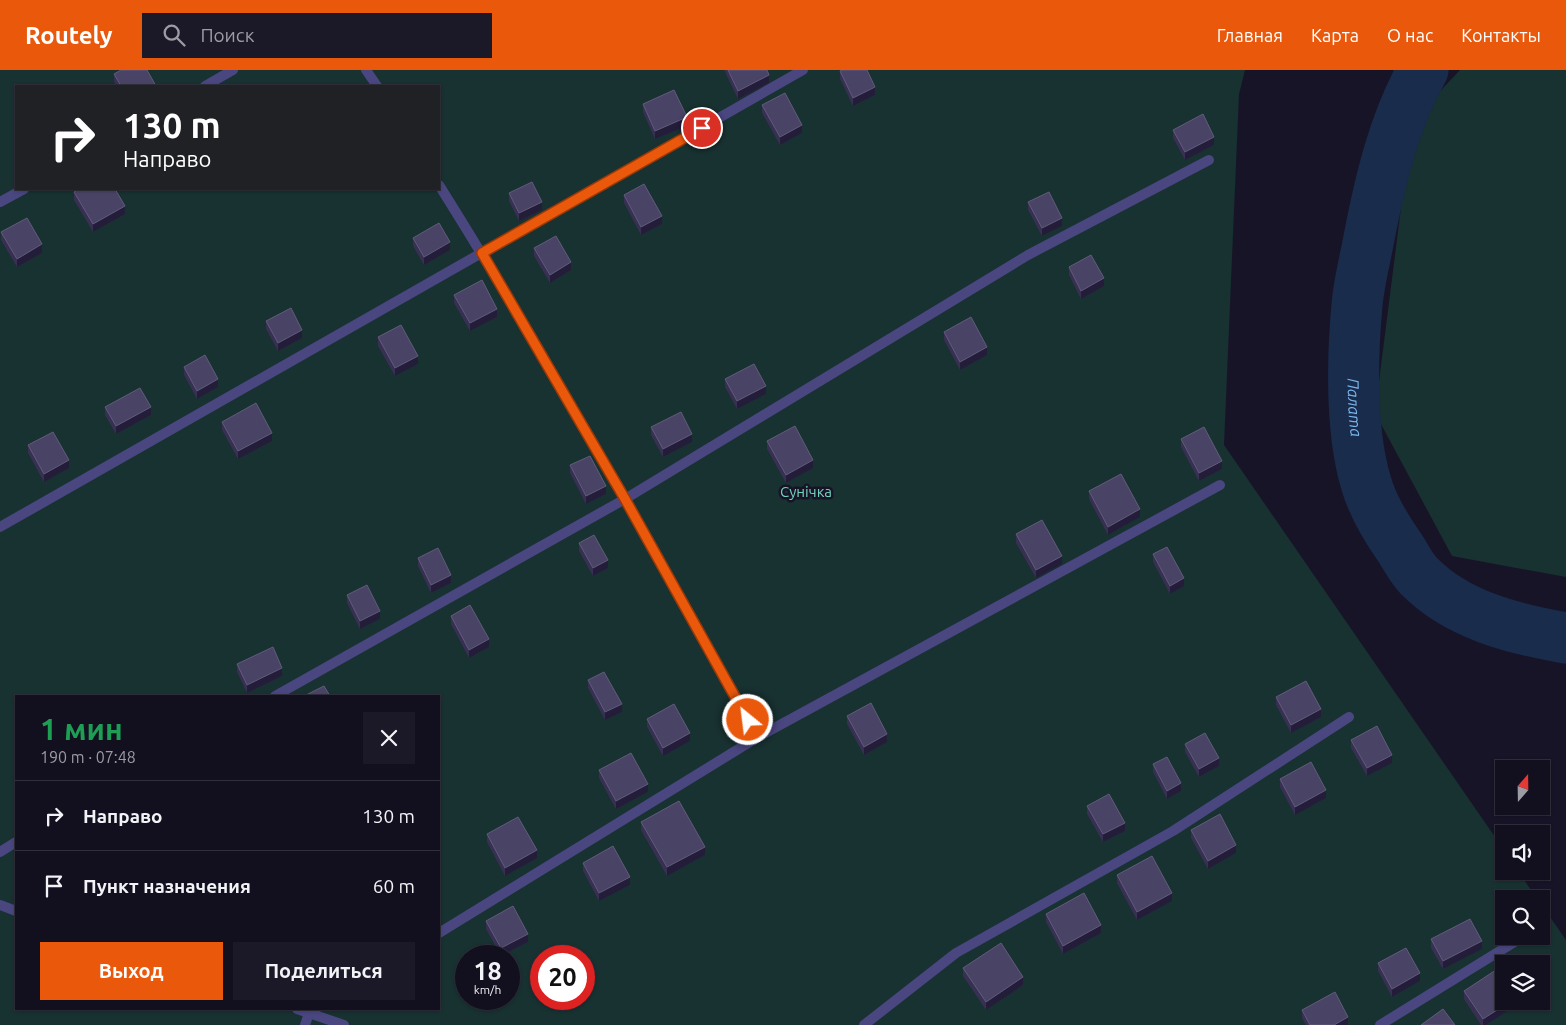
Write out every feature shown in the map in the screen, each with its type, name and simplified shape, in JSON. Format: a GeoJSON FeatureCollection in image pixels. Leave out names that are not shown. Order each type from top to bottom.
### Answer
{"type":"FeatureCollection","features":[{"type":"Feature","properties":{"kind":"street"},"geometry":{"type":"LineString","coordinates":[[207,85],[233,70]]}},
{"type":"Feature","properties":{"kind":"street"},"geometry":{"type":"LineString","coordinates":[[366,70],[376,85]]}},
{"type":"Feature","properties":{"kind":"street"},"geometry":{"type":"LineString","coordinates":[[0,527],[803,70]]}},
{"type":"Feature","properties":{"kind":"street"},"geometry":{"type":"LineString","coordinates":[[277,695],[625,499],[1028,255],[1209,160]]}},
{"type":"Feature","properties":{"kind":"street"},"geometry":{"type":"LineString","coordinates":[[440,187],[482,253],[625,499],[758,737]]}},
{"type":"Feature","properties":{"kind":"street"},"geometry":{"type":"LineString","coordinates":[[0,202],[22,190]]}},
{"type":"Feature","properties":{"kind":"street"},"geometry":{"type":"LineString","coordinates":[[440,932],[758,737],[1220,485]]}},
{"type":"Feature","properties":{"kind":"street"},"geometry":{"type":"LineString","coordinates":[[864,1025],[956,953],[1173,831],[1349,717]]}},
{"type":"Feature","properties":{"kind":"street"},"geometry":{"type":"LineString","coordinates":[[0,852],[15,843]]}},
{"type":"Feature","properties":{"kind":"street"},"geometry":{"type":"LineString","coordinates":[[0,905],[15,911]]}},
{"type":"Feature","properties":{"kind":"street"},"geometry":{"type":"LineString","coordinates":[[1380,1025],[1509,945]]}},
{"type":"Feature","properties":{"kind":"street"},"geometry":{"type":"LineString","coordinates":[[305,1025],[313,1011],[344,1025]]}},
{"type":"Feature","properties":{"kind":"green space","name":"Сунічка"},"geometry":{"type":"Polygon","coordinates":[[[0,70],[1245,70],[1239,94],[1224,445],[1495,837],[1495,880],[1524,880],[1531,890],[1495,890],[1495,945],[1550,945],[1550,917],[1566,940],[1566,1025],[0,1025],[0,70]]]}},
{"type":"Feature","properties":{"kind":"green space"},"geometry":{"type":"Polygon","coordinates":[[[1460,70],[1566,70],[1566,577],[1452,556],[1375,413],[1412,121],[1460,70]]]}},
{"type":"Feature","properties":{"kind":"building"},"geometry":{"type":"Polygon","coordinates":[[[121,70],[147,70],[155,85],[120,85],[114,74],[121,70]]]}},
{"type":"Feature","properties":{"kind":"building"},"geometry":{"type":"Polygon","coordinates":[[[728,70],[767,70],[769,75],[738,91],[728,70]]]}},
{"type":"Feature","properties":{"kind":"building"},"geometry":{"type":"Polygon","coordinates":[[[867,70],[875,87],[853,98],[840,71],[867,70]]]}},
{"type":"Feature","properties":{"kind":"building"},"geometry":{"type":"Polygon","coordinates":[[[674,90],[687,117],[655,131],[643,104],[674,90]]]}},
{"type":"Feature","properties":{"kind":"building"},"geometry":{"type":"Polygon","coordinates":[[[785,93],[802,125],[780,137],[762,105],[785,93]]]}},
{"type":"Feature","properties":{"kind":"building"},"geometry":{"type":"Polygon","coordinates":[[[1203,114],[1214,137],[1185,152],[1173,130],[1203,114]]]}},
{"type":"Feature","properties":{"kind":"building"},"geometry":{"type":"Polygon","coordinates":[[[532,182],[542,202],[519,213],[509,193],[532,182]]]}},
{"type":"Feature","properties":{"kind":"building"},"geometry":{"type":"Polygon","coordinates":[[[644,184],[662,216],[641,227],[624,195],[644,184]]]}},
{"type":"Feature","properties":{"kind":"building"},"geometry":{"type":"Polygon","coordinates":[[[77,190],[116,190],[125,206],[93,224],[74,192],[77,190]]]}},
{"type":"Feature","properties":{"kind":"building"},"geometry":{"type":"Polygon","coordinates":[[[1049,192],[1062,218],[1042,228],[1028,202],[1049,192]]]}},
{"type":"Feature","properties":{"kind":"building"},"geometry":{"type":"Polygon","coordinates":[[[27,218],[42,244],[17,259],[1,232],[27,218]]]}},
{"type":"Feature","properties":{"kind":"building"},"geometry":{"type":"Polygon","coordinates":[[[439,223],[450,242],[424,257],[413,238],[439,223]]]}},
{"type":"Feature","properties":{"kind":"building"},"geometry":{"type":"Polygon","coordinates":[[[556,236],[571,262],[550,275],[534,248],[556,236]]]}},
{"type":"Feature","properties":{"kind":"building"},"geometry":{"type":"Polygon","coordinates":[[[1091,255],[1104,278],[1081,291],[1069,267],[1091,255]]]}},
{"type":"Feature","properties":{"kind":"building"},"geometry":{"type":"Polygon","coordinates":[[[482,280],[497,309],[470,323],[454,295],[482,280]]]}},
{"type":"Feature","properties":{"kind":"building"},"geometry":{"type":"Polygon","coordinates":[[[291,308],[302,330],[278,343],[266,321],[291,308]]]}},
{"type":"Feature","properties":{"kind":"building"},"geometry":{"type":"Polygon","coordinates":[[[971,317],[987,347],[960,362],[944,332],[971,317]]]}},
{"type":"Feature","properties":{"kind":"building"},"geometry":{"type":"Polygon","coordinates":[[[401,325],[418,356],[395,368],[378,337],[401,325]]]}},
{"type":"Feature","properties":{"kind":"building"},"geometry":{"type":"Polygon","coordinates":[[[205,355],[218,379],[197,391],[184,367],[205,355]]]}},
{"type":"Feature","properties":{"kind":"building"},"geometry":{"type":"Polygon","coordinates":[[[754,364],[766,386],[737,401],[725,379],[754,364]]]}},
{"type":"Feature","properties":{"kind":"building"},"geometry":{"type":"Polygon","coordinates":[[[140,388],[151,407],[116,426],[105,407],[140,388]]]}},
{"type":"Feature","properties":{"kind":"building"},"geometry":{"type":"Polygon","coordinates":[[[256,403],[272,433],[238,451],[222,422],[256,403]]]}},
{"type":"Feature","properties":{"kind":"building"},"geometry":{"type":"Polygon","coordinates":[[[681,412],[692,434],[663,449],[651,427],[681,412]]]}},
{"type":"Feature","properties":{"kind":"building"},"geometry":{"type":"Polygon","coordinates":[[[795,426],[813,460],[786,475],[767,441],[795,426]]]}},
{"type":"Feature","properties":{"kind":"building"},"geometry":{"type":"Polygon","coordinates":[[[1204,427],[1222,461],[1199,473],[1181,439],[1204,427]]]}},
{"type":"Feature","properties":{"kind":"building"},"geometry":{"type":"Polygon","coordinates":[[[53,432],[69,460],[44,474],[28,445],[53,432]]]}},
{"type":"Feature","properties":{"kind":"building"},"geometry":{"type":"Polygon","coordinates":[[[590,456],[606,486],[586,496],[570,465],[590,456]]]}},
{"type":"Feature","properties":{"kind":"building"},"geometry":{"type":"Polygon","coordinates":[[[1121,474],[1140,509],[1108,527],[1089,491],[1121,474]]]}},
{"type":"Feature","properties":{"kind":"building"},"geometry":{"type":"Polygon","coordinates":[[[1042,520],[1062,556],[1036,570],[1016,534],[1042,520]]]}},
{"type":"Feature","properties":{"kind":"building"},"geometry":{"type":"Polygon","coordinates":[[[594,535],[608,560],[593,568],[579,543],[594,535]]]}},
{"type":"Feature","properties":{"kind":"building"},"geometry":{"type":"Polygon","coordinates":[[[1167,547],[1184,578],[1170,586],[1153,554],[1167,547]]]}},
{"type":"Feature","properties":{"kind":"building"},"geometry":{"type":"Polygon","coordinates":[[[438,548],[451,575],[431,585],[418,558],[438,548]]]}},
{"type":"Feature","properties":{"kind":"building"},"geometry":{"type":"Polygon","coordinates":[[[367,585],[380,611],[360,621],[347,595],[367,585]]]}},
{"type":"Feature","properties":{"kind":"building"},"geometry":{"type":"Polygon","coordinates":[[[470,605],[489,639],[469,650],[451,616],[470,605]]]}},
{"type":"Feature","properties":{"kind":"building"},"geometry":{"type":"Polygon","coordinates":[[[273,647],[282,668],[247,685],[237,664],[273,647]]]}},
{"type":"Feature","properties":{"kind":"building"},"geometry":{"type":"Polygon","coordinates":[[[604,672],[622,704],[605,712],[588,680],[604,672]]]}},
{"type":"Feature","properties":{"kind":"building"},"geometry":{"type":"Polygon","coordinates":[[[1306,681],[1321,709],[1291,725],[1276,697],[1306,681]]]}},
{"type":"Feature","properties":{"kind":"building"},"geometry":{"type":"Polygon","coordinates":[[[324,686],[329,695],[306,695],[324,686]]]}},
{"type":"Feature","properties":{"kind":"building"},"geometry":{"type":"Polygon","coordinates":[[[871,703],[887,734],[864,747],[847,716],[871,703]]]}},
{"type":"Feature","properties":{"kind":"building"},"geometry":{"type":"Polygon","coordinates":[[[674,704],[690,733],[663,748],[647,719],[674,704]]]}},
{"type":"Feature","properties":{"kind":"building"},"geometry":{"type":"Polygon","coordinates":[[[1377,726],[1392,755],[1367,768],[1351,740],[1377,726]]]}},
{"type":"Feature","properties":{"kind":"building"},"geometry":{"type":"Polygon","coordinates":[[[1205,733],[1219,758],[1199,769],[1185,744],[1205,733]]]}},
{"type":"Feature","properties":{"kind":"building"},"geometry":{"type":"Polygon","coordinates":[[[631,753],[648,784],[616,801],[599,770],[631,753]]]}},
{"type":"Feature","properties":{"kind":"building"},"geometry":{"type":"Polygon","coordinates":[[[1167,757],[1181,783],[1167,791],[1153,764],[1167,757]]]}},
{"type":"Feature","properties":{"kind":"building"},"geometry":{"type":"Polygon","coordinates":[[[1311,762],[1326,790],[1295,807],[1280,779],[1311,762]]]}},
{"type":"Feature","properties":{"kind":"building"},"geometry":{"type":"Polygon","coordinates":[[[1109,794],[1125,823],[1103,834],[1087,806],[1109,794]]]}},
{"type":"Feature","properties":{"kind":"building"},"geometry":{"type":"Polygon","coordinates":[[[679,801],[705,847],[667,867],[641,822],[679,801]]]}},
{"type":"Feature","properties":{"kind":"building"},"geometry":{"type":"Polygon","coordinates":[[[1220,814],[1236,845],[1208,861],[1191,830],[1220,814]]]}},
{"type":"Feature","properties":{"kind":"building"},"geometry":{"type":"Polygon","coordinates":[[[518,817],[537,850],[505,868],[487,834],[518,817]]]}},
{"type":"Feature","properties":{"kind":"building"},"geometry":{"type":"Polygon","coordinates":[[[613,846],[630,877],[599,893],[583,863],[613,846]]]}},
{"type":"Feature","properties":{"kind":"building"},"geometry":{"type":"Polygon","coordinates":[[[1152,856],[1172,893],[1137,912],[1117,875],[1152,856]]]}},
{"type":"Feature","properties":{"kind":"building"},"geometry":{"type":"Polygon","coordinates":[[[1084,893],[1101,925],[1063,946],[1046,914],[1084,893]]]}},
{"type":"Feature","properties":{"kind":"building"},"geometry":{"type":"Polygon","coordinates":[[[513,906],[528,934],[507,945],[499,945],[486,921],[513,906]]]}},
{"type":"Feature","properties":{"kind":"building"},"geometry":{"type":"Polygon","coordinates":[[[1470,919],[1482,941],[1443,961],[1431,939],[1470,919]]]}},
{"type":"Feature","properties":{"kind":"building"},"geometry":{"type":"Polygon","coordinates":[[[1001,943],[1023,977],[986,1002],[963,968],[1001,943]]]}},
{"type":"Feature","properties":{"kind":"building"},"geometry":{"type":"Polygon","coordinates":[[[1406,948],[1420,973],[1392,989],[1378,963],[1406,948]]]}},
{"type":"Feature","properties":{"kind":"building"},"geometry":{"type":"Polygon","coordinates":[[[1495,971],[1495,1010],[1497,1010],[1483,1019],[1464,991],[1495,971]]]}},
{"type":"Feature","properties":{"kind":"building"},"geometry":{"type":"Polygon","coordinates":[[[1335,992],[1348,1017],[1334,1025],[1310,1025],[1302,1010],[1335,992]]]}},
{"type":"Feature","properties":{"kind":"building"},"geometry":{"type":"Polygon","coordinates":[[[1443,1009],[1455,1025],[1421,1025],[1443,1009]]]}},
{"type":"Feature","properties":{"kind":"waterway","name":"Палата"},"geometry":{"type":"LineString","coordinates":[[1423,70],[1404,110],[1389,152],[1359,288],[1354,350],[1354,399],[1358,448],[1363,471],[1369,492],[1387,528],[1414,570],[1434,589],[1451,601],[1487,618],[1526,630],[1566,638]]}},
{"type":"Feature","properties":{"kind":"route"},"geometry":{"type":"LineString","coordinates":[[702,128],[482,253],[625,499],[748,720]]}}]}
